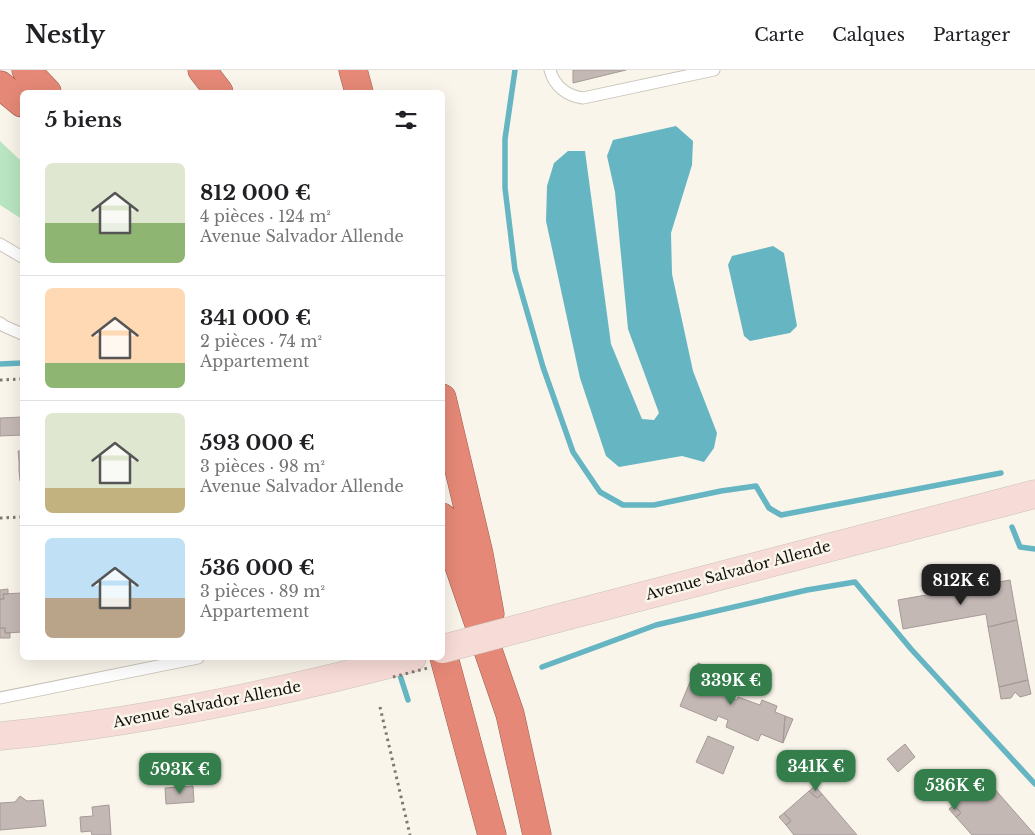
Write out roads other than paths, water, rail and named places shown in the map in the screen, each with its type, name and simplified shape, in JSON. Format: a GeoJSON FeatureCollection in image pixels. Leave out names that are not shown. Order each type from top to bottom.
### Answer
{"type":"FeatureCollection","features":[{"type":"Feature","properties":{"kind":"highway"},"geometry":{"type":"LineString","coordinates":[[26,70],[45,90]]}},
{"type":"Feature","properties":{"kind":"highway"},"geometry":{"type":"LineString","coordinates":[[202,70],[217,90]]}},
{"type":"Feature","properties":{"kind":"highway"},"geometry":{"type":"LineString","coordinates":[[353,70],[358,90]]}},
{"type":"Feature","properties":{"kind":"highway"},"geometry":{"type":"LineString","coordinates":[[0,85],[20,101]]}},
{"type":"Feature","properties":{"kind":"highway"},"geometry":{"type":"LineString","coordinates":[[0,108],[20,116]]}},
{"type":"Feature","properties":{"kind":"highway"},"geometry":{"type":"LineString","coordinates":[[445,411],[479,554],[510,714],[537,835]]}},
{"type":"Feature","properties":{"kind":"highway"},"geometry":{"type":"LineString","coordinates":[[445,526],[510,714]]}},
{"type":"Feature","properties":{"kind":"highway"},"geometry":{"type":"LineString","coordinates":[[445,660],[492,835]]}},
{"type":"Feature","properties":{"kind":"street","name":"Avenue Salvador Allende"},"geometry":{"type":"LineString","coordinates":[[445,649],[1035,494]]}},
{"type":"Feature","properties":{"kind":"street","name":"Avenue Salvador Allende"},"geometry":{"type":"LineString","coordinates":[[0,736],[57,731],[176,713],[270,694],[401,660]]}},
{"type":"Feature","properties":{"kind":"lane"},"geometry":{"type":"LineString","coordinates":[[550,70],[560,88],[573,96],[583,98],[714,70]]}},
{"type":"Feature","properties":{"kind":"lane"},"geometry":{"type":"LineString","coordinates":[[0,244],[20,256]]}},
{"type":"Feature","properties":{"kind":"lane"},"geometry":{"type":"LineString","coordinates":[[0,322],[4,326],[20,333]]}},
{"type":"Feature","properties":{"kind":"lane"},"geometry":{"type":"LineString","coordinates":[[0,698],[188,660]]}},
{"type":"Feature","properties":{"kind":"water"},"geometry":{"type":"Polygon","coordinates":[[[676,126],[693,141],[692,165],[671,233],[672,274],[693,371],[717,433],[714,448],[704,462],[682,456],[619,467],[606,456],[580,378],[546,221],[547,186],[554,163],[568,151],[585,151],[611,344],[642,419],[654,420],[659,413],[628,329],[615,192],[607,156],[613,140],[676,126]]]}},
{"type":"Feature","properties":{"kind":"water"},"geometry":{"type":"Polygon","coordinates":[[[773,246],[784,253],[797,326],[790,333],[750,341],[744,336],[728,265],[732,256],[773,246]]]}},
{"type":"Feature","properties":{"kind":"waterway"},"geometry":{"type":"LineString","coordinates":[[515,70],[505,139],[505,188],[515,270],[543,367],[573,452],[600,492],[623,505],[654,505],[756,486],[769,508],[781,515],[1001,473]]}},
{"type":"Feature","properties":{"kind":"waterway"},"geometry":{"type":"LineString","coordinates":[[0,364],[20,363]]}},
{"type":"Feature","properties":{"kind":"waterway"},"geometry":{"type":"LineString","coordinates":[[1012,527],[1020,547],[1035,549]]}},
{"type":"Feature","properties":{"kind":"waterway"},"geometry":{"type":"LineString","coordinates":[[542,667],[656,625],[807,590],[855,582],[911,649],[1035,784]]}},
{"type":"Feature","properties":{"kind":"waterway"},"geometry":{"type":"LineString","coordinates":[[398,669],[408,700]]}}]}
